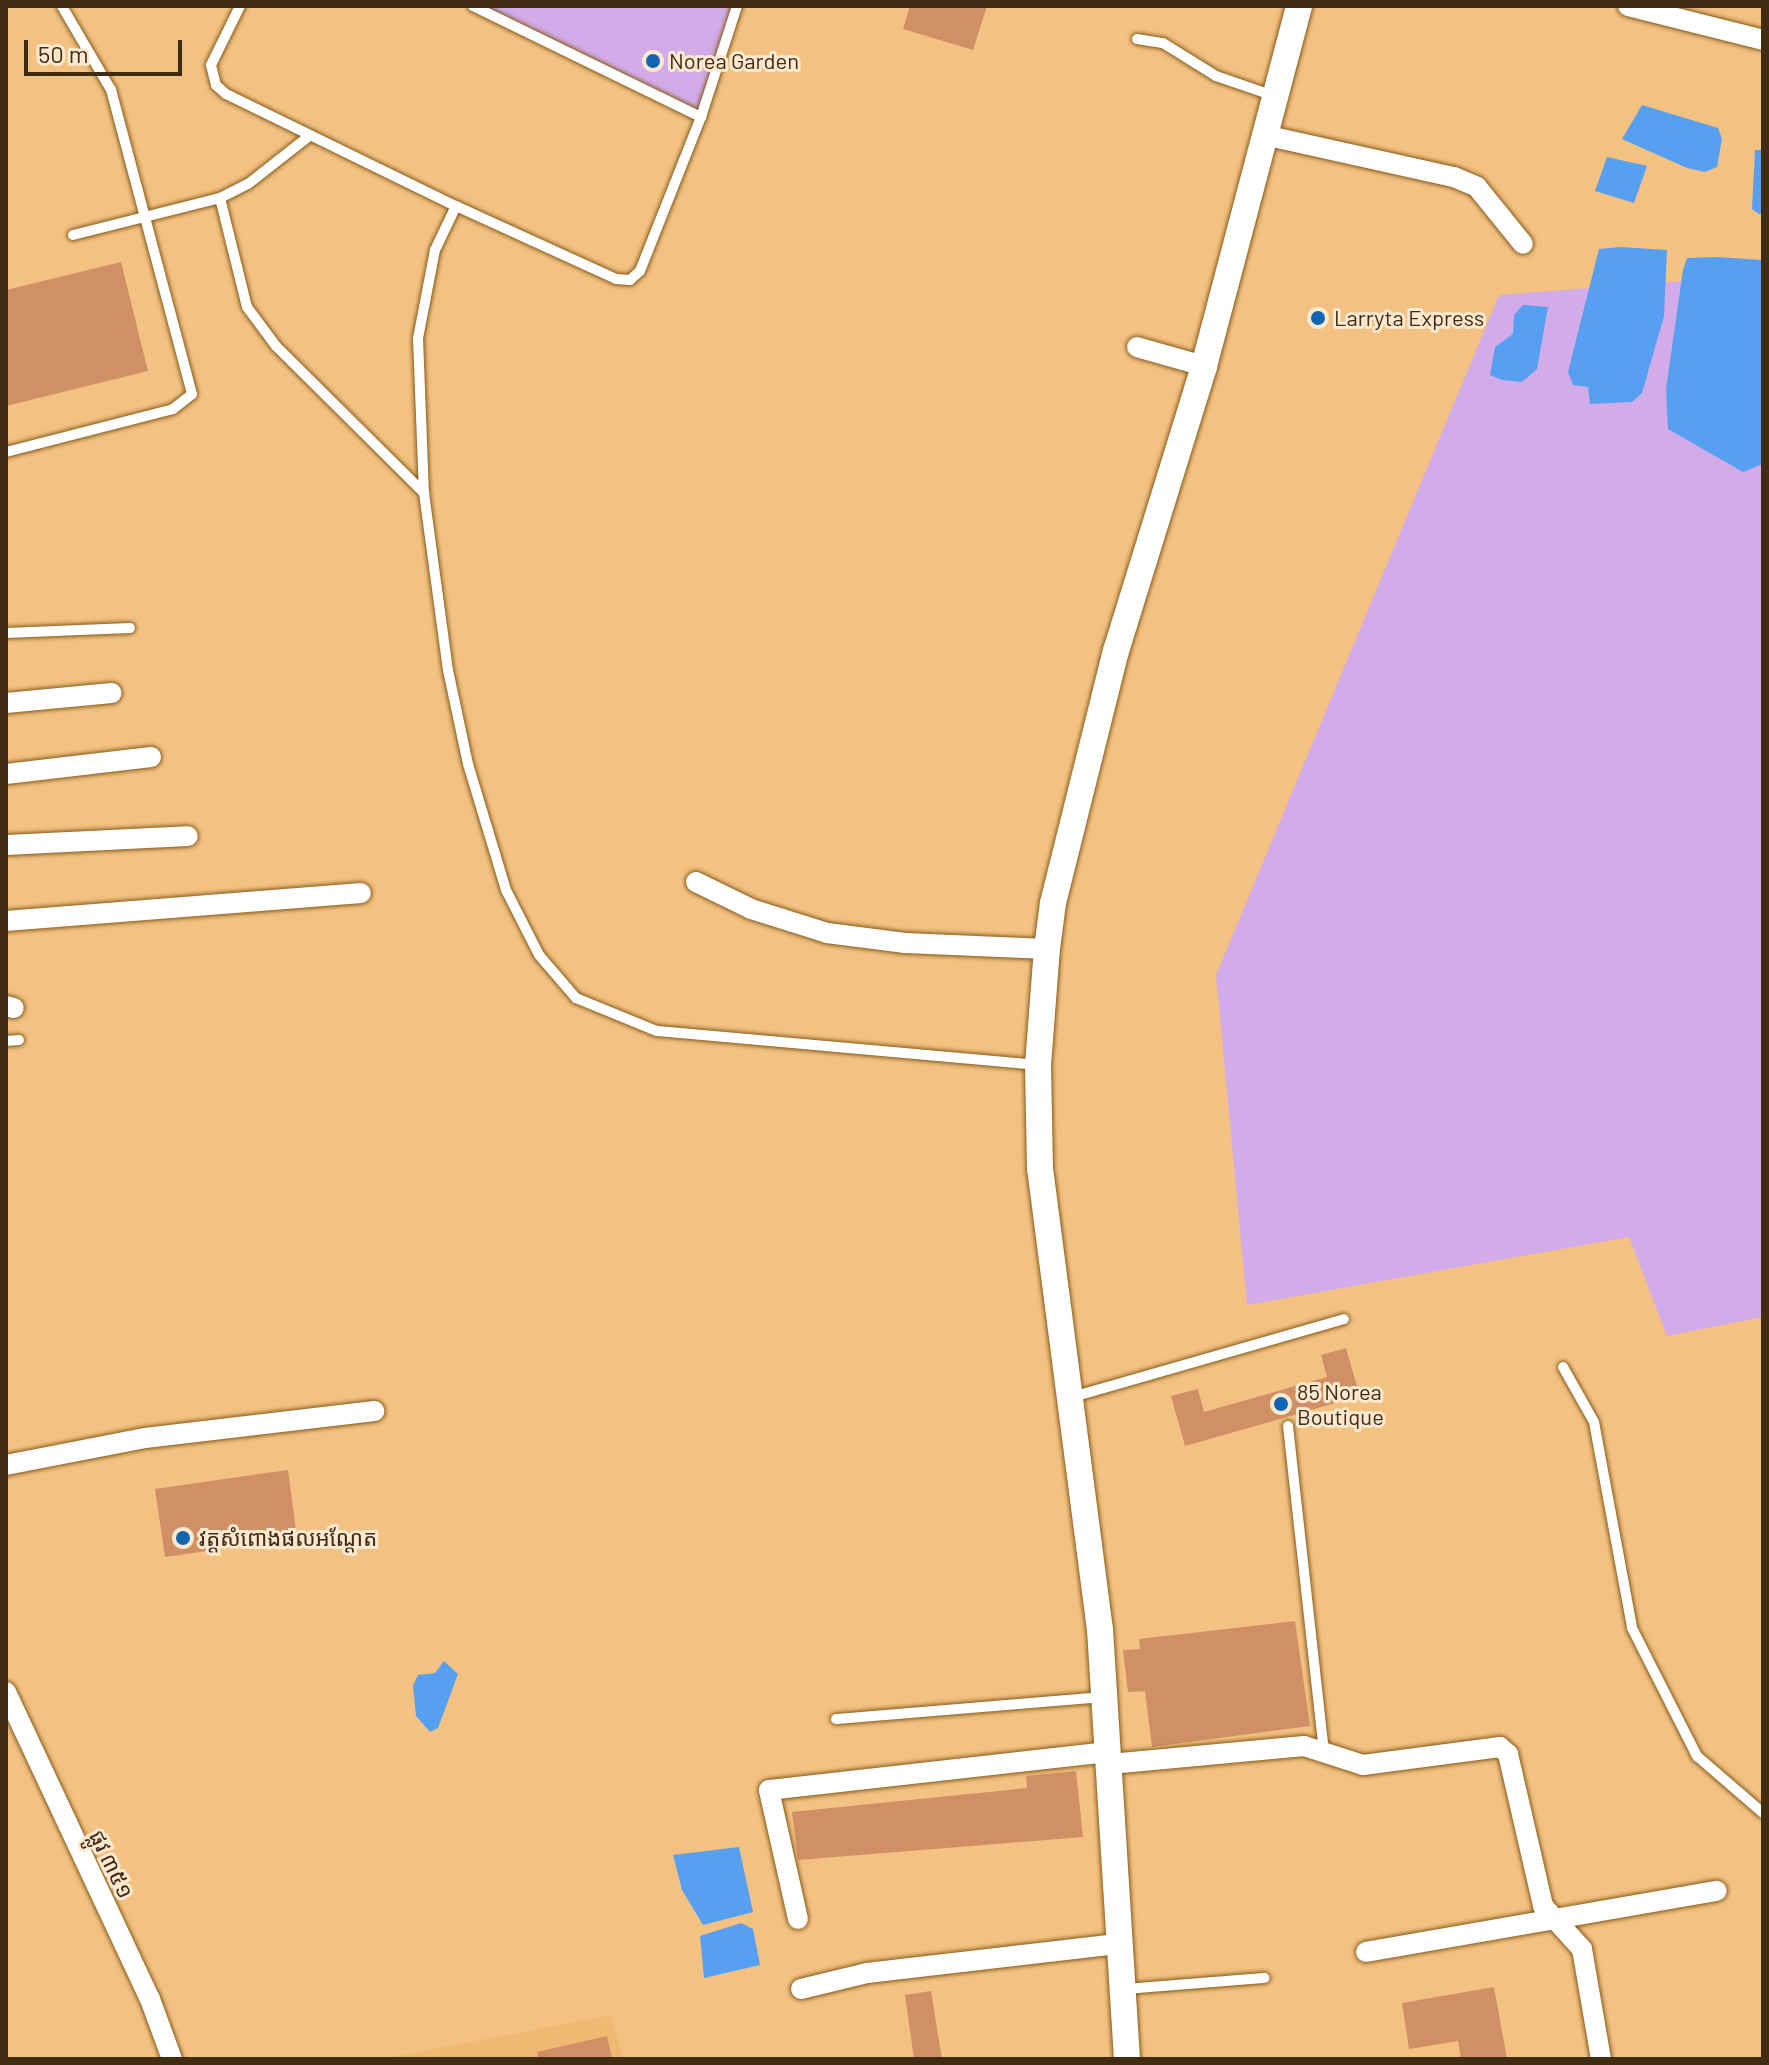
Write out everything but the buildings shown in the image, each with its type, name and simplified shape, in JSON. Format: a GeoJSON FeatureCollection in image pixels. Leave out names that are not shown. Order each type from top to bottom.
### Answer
{"type":"FeatureCollection","features":[{"type":"Feature","properties":{"kind":"street"},"geometry":{"type":"LineString","coordinates":[[1127,2059],[1106,1697],[1040,1169],[1038,1065],[1047,949],[1053,903],[1116,651],[1204,366],[1299,6]]}},
{"type":"Feature","properties":{"kind":"street"},"geometry":{"type":"LineString","coordinates":[[1628,6],[1763,40]]}},
{"type":"Feature","properties":{"kind":"street"},"geometry":{"type":"LineString","coordinates":[[1264,135],[1454,177],[1477,187],[1523,244]]}},
{"type":"Feature","properties":{"kind":"street"},"geometry":{"type":"LineString","coordinates":[[1137,347],[1204,366]]}},
{"type":"Feature","properties":{"kind":"street"},"geometry":{"type":"LineString","coordinates":[[6,703],[112,693]]}},
{"type":"Feature","properties":{"kind":"street"},"geometry":{"type":"LineString","coordinates":[[6,774],[151,757]]}},
{"type":"Feature","properties":{"kind":"street"},"geometry":{"type":"LineString","coordinates":[[6,845],[188,836]]}},
{"type":"Feature","properties":{"kind":"street"},"geometry":{"type":"LineString","coordinates":[[696,882],[751,909],[827,933],[905,943],[1047,949]]}},
{"type":"Feature","properties":{"kind":"street"},"geometry":{"type":"LineString","coordinates":[[6,921],[361,893]]}},
{"type":"Feature","properties":{"kind":"street"},"geometry":{"type":"LineString","coordinates":[[6,1465],[145,1438],[374,1411]]}},
{"type":"Feature","properties":{"kind":"street","name":"ផ្លូវ ៣៥១"},"geometry":{"type":"LineString","coordinates":[[6,1692],[150,1999],[172,2059]]}},
{"type":"Feature","properties":{"kind":"street"},"geometry":{"type":"LineString","coordinates":[[798,1919],[769,1790],[1109,1758],[1304,1746],[1363,1765],[1500,1747],[1508,1754],[1543,1906],[1582,1949],[1601,2059]]}},
{"type":"Feature","properties":{"kind":"street"},"geometry":{"type":"LineString","coordinates":[[1366,1952],[1717,1891]]}},
{"type":"Feature","properties":{"kind":"street"},"geometry":{"type":"LineString","coordinates":[[801,1989],[896,1969],[1119,1944]]}},
{"type":"Feature","properties":{"kind":"lane"},"geometry":{"type":"LineString","coordinates":[[6,452],[173,409],[192,394],[111,90],[62,6]]}},
{"type":"Feature","properties":{"kind":"lane"},"geometry":{"type":"LineString","coordinates":[[240,6],[214,54],[216,85],[308,137],[616,279],[630,280],[640,271],[701,117],[737,6]]}},
{"type":"Feature","properties":{"kind":"lane"},"geometry":{"type":"LineString","coordinates":[[473,6],[701,117]]}},
{"type":"Feature","properties":{"kind":"lane"},"geometry":{"type":"LineString","coordinates":[[1137,39],[1163,43],[1216,76],[1275,96]]}},
{"type":"Feature","properties":{"kind":"lane"},"geometry":{"type":"LineString","coordinates":[[73,235],[220,198],[248,184],[308,137]]}},
{"type":"Feature","properties":{"kind":"lane"},"geometry":{"type":"LineString","coordinates":[[220,198],[247,307],[276,346],[424,493]]}},
{"type":"Feature","properties":{"kind":"lane"},"geometry":{"type":"LineString","coordinates":[[456,206],[435,250],[418,338],[424,493],[448,670],[490,843],[506,890],[539,955],[576,998],[657,1031],[700,1038],[1038,1065]]}},
{"type":"Feature","properties":{"kind":"lane"},"geometry":{"type":"LineString","coordinates":[[6,633],[130,628]]}},
{"type":"Feature","properties":{"kind":"lane"},"geometry":{"type":"LineString","coordinates":[[6,1041],[19,1040]]}},
{"type":"Feature","properties":{"kind":"lane"},"geometry":{"type":"LineString","coordinates":[[1067,1398],[1344,1319]]}},
{"type":"Feature","properties":{"kind":"lane"},"geometry":{"type":"LineString","coordinates":[[1563,1367],[1594,1422],[1632,1628],[1697,1756],[1763,1813]]}},
{"type":"Feature","properties":{"kind":"lane"},"geometry":{"type":"LineString","coordinates":[[1288,1426],[1324,1753]]}},
{"type":"Feature","properties":{"kind":"lane"},"geometry":{"type":"LineString","coordinates":[[836,1719],[1106,1697]]}},
{"type":"Feature","properties":{"kind":"lane"},"geometry":{"type":"LineString","coordinates":[[1749,1801],[1763,1796]]}},
{"type":"Feature","properties":{"kind":"lane"},"geometry":{"type":"LineString","coordinates":[[1122,1989],[1265,1978]]}},
{"type":"Feature","properties":{"kind":"shaded area","name":"Norea Garden"},"geometry":{"type":"Polygon","coordinates":[[[473,6],[737,6],[701,117],[473,6]]]}},
{"type":"Feature","properties":{"kind":"shaded area"},"geometry":{"type":"Polygon","coordinates":[[[1763,275],[1763,1317],[1667,1336],[1629,1237],[1247,1305],[1216,975],[1499,295],[1763,275]]]}},
{"type":"Feature","properties":{"kind":"shaded area"},"geometry":{"type":"Polygon","coordinates":[[[610,2015],[624,2059],[381,2059],[610,2015]]]}},
{"type":"Feature","properties":{"kind":"water"},"geometry":{"type":"Polygon","coordinates":[[[1642,105],[1718,128],[1722,139],[1717,167],[1705,172],[1687,168],[1622,139],[1642,105]]]}},
{"type":"Feature","properties":{"kind":"water"},"geometry":{"type":"Polygon","coordinates":[[[1755,150],[1763,150],[1763,213],[1759,214],[1752,209],[1755,150]]]}},
{"type":"Feature","properties":{"kind":"water"},"geometry":{"type":"Polygon","coordinates":[[[1607,157],[1647,166],[1634,203],[1595,191],[1607,157]]]}},
{"type":"Feature","properties":{"kind":"water"},"geometry":{"type":"Polygon","coordinates":[[[1599,249],[1667,250],[1664,316],[1642,393],[1632,402],[1590,404],[1588,387],[1573,385],[1568,372],[1599,249]]]}},
{"type":"Feature","properties":{"kind":"water"},"geometry":{"type":"Polygon","coordinates":[[[1687,258],[1763,260],[1763,464],[1743,472],[1668,429],[1666,389],[1683,270],[1687,258]]]}},
{"type":"Feature","properties":{"kind":"water"},"geometry":{"type":"Polygon","coordinates":[[[1523,305],[1548,307],[1537,369],[1522,382],[1502,380],[1490,375],[1495,347],[1513,334],[1514,315],[1523,305]]]}},
{"type":"Feature","properties":{"kind":"water"},"geometry":{"type":"Polygon","coordinates":[[[444,1661],[458,1674],[438,1728],[430,1732],[416,1716],[413,1686],[418,1675],[435,1673],[444,1661]]]}},
{"type":"Feature","properties":{"kind":"water"},"geometry":{"type":"Polygon","coordinates":[[[739,1847],[753,1912],[703,1925],[682,1890],[673,1855],[739,1847]]]}},
{"type":"Feature","properties":{"kind":"water"},"geometry":{"type":"Polygon","coordinates":[[[741,1923],[753,1929],[760,1965],[704,1978],[700,1936],[741,1923]]]}},
{"type":"Feature","properties":{"kind":"place","name":"Norea Garden"},"geometry":{"type":"Point","coordinates":[653,61]}},
{"type":"Feature","properties":{"kind":"place","name":"Larryta Express"},"geometry":{"type":"Point","coordinates":[1318,318]}},
{"type":"Feature","properties":{"kind":"place","name":"85 Norea Boutique"},"geometry":{"type":"Point","coordinates":[1281,1404]}},
{"type":"Feature","properties":{"kind":"place","name":"វត្តសំពោងផលអណ្តែត"},"geometry":{"type":"Point","coordinates":[183,1538]}}]}
